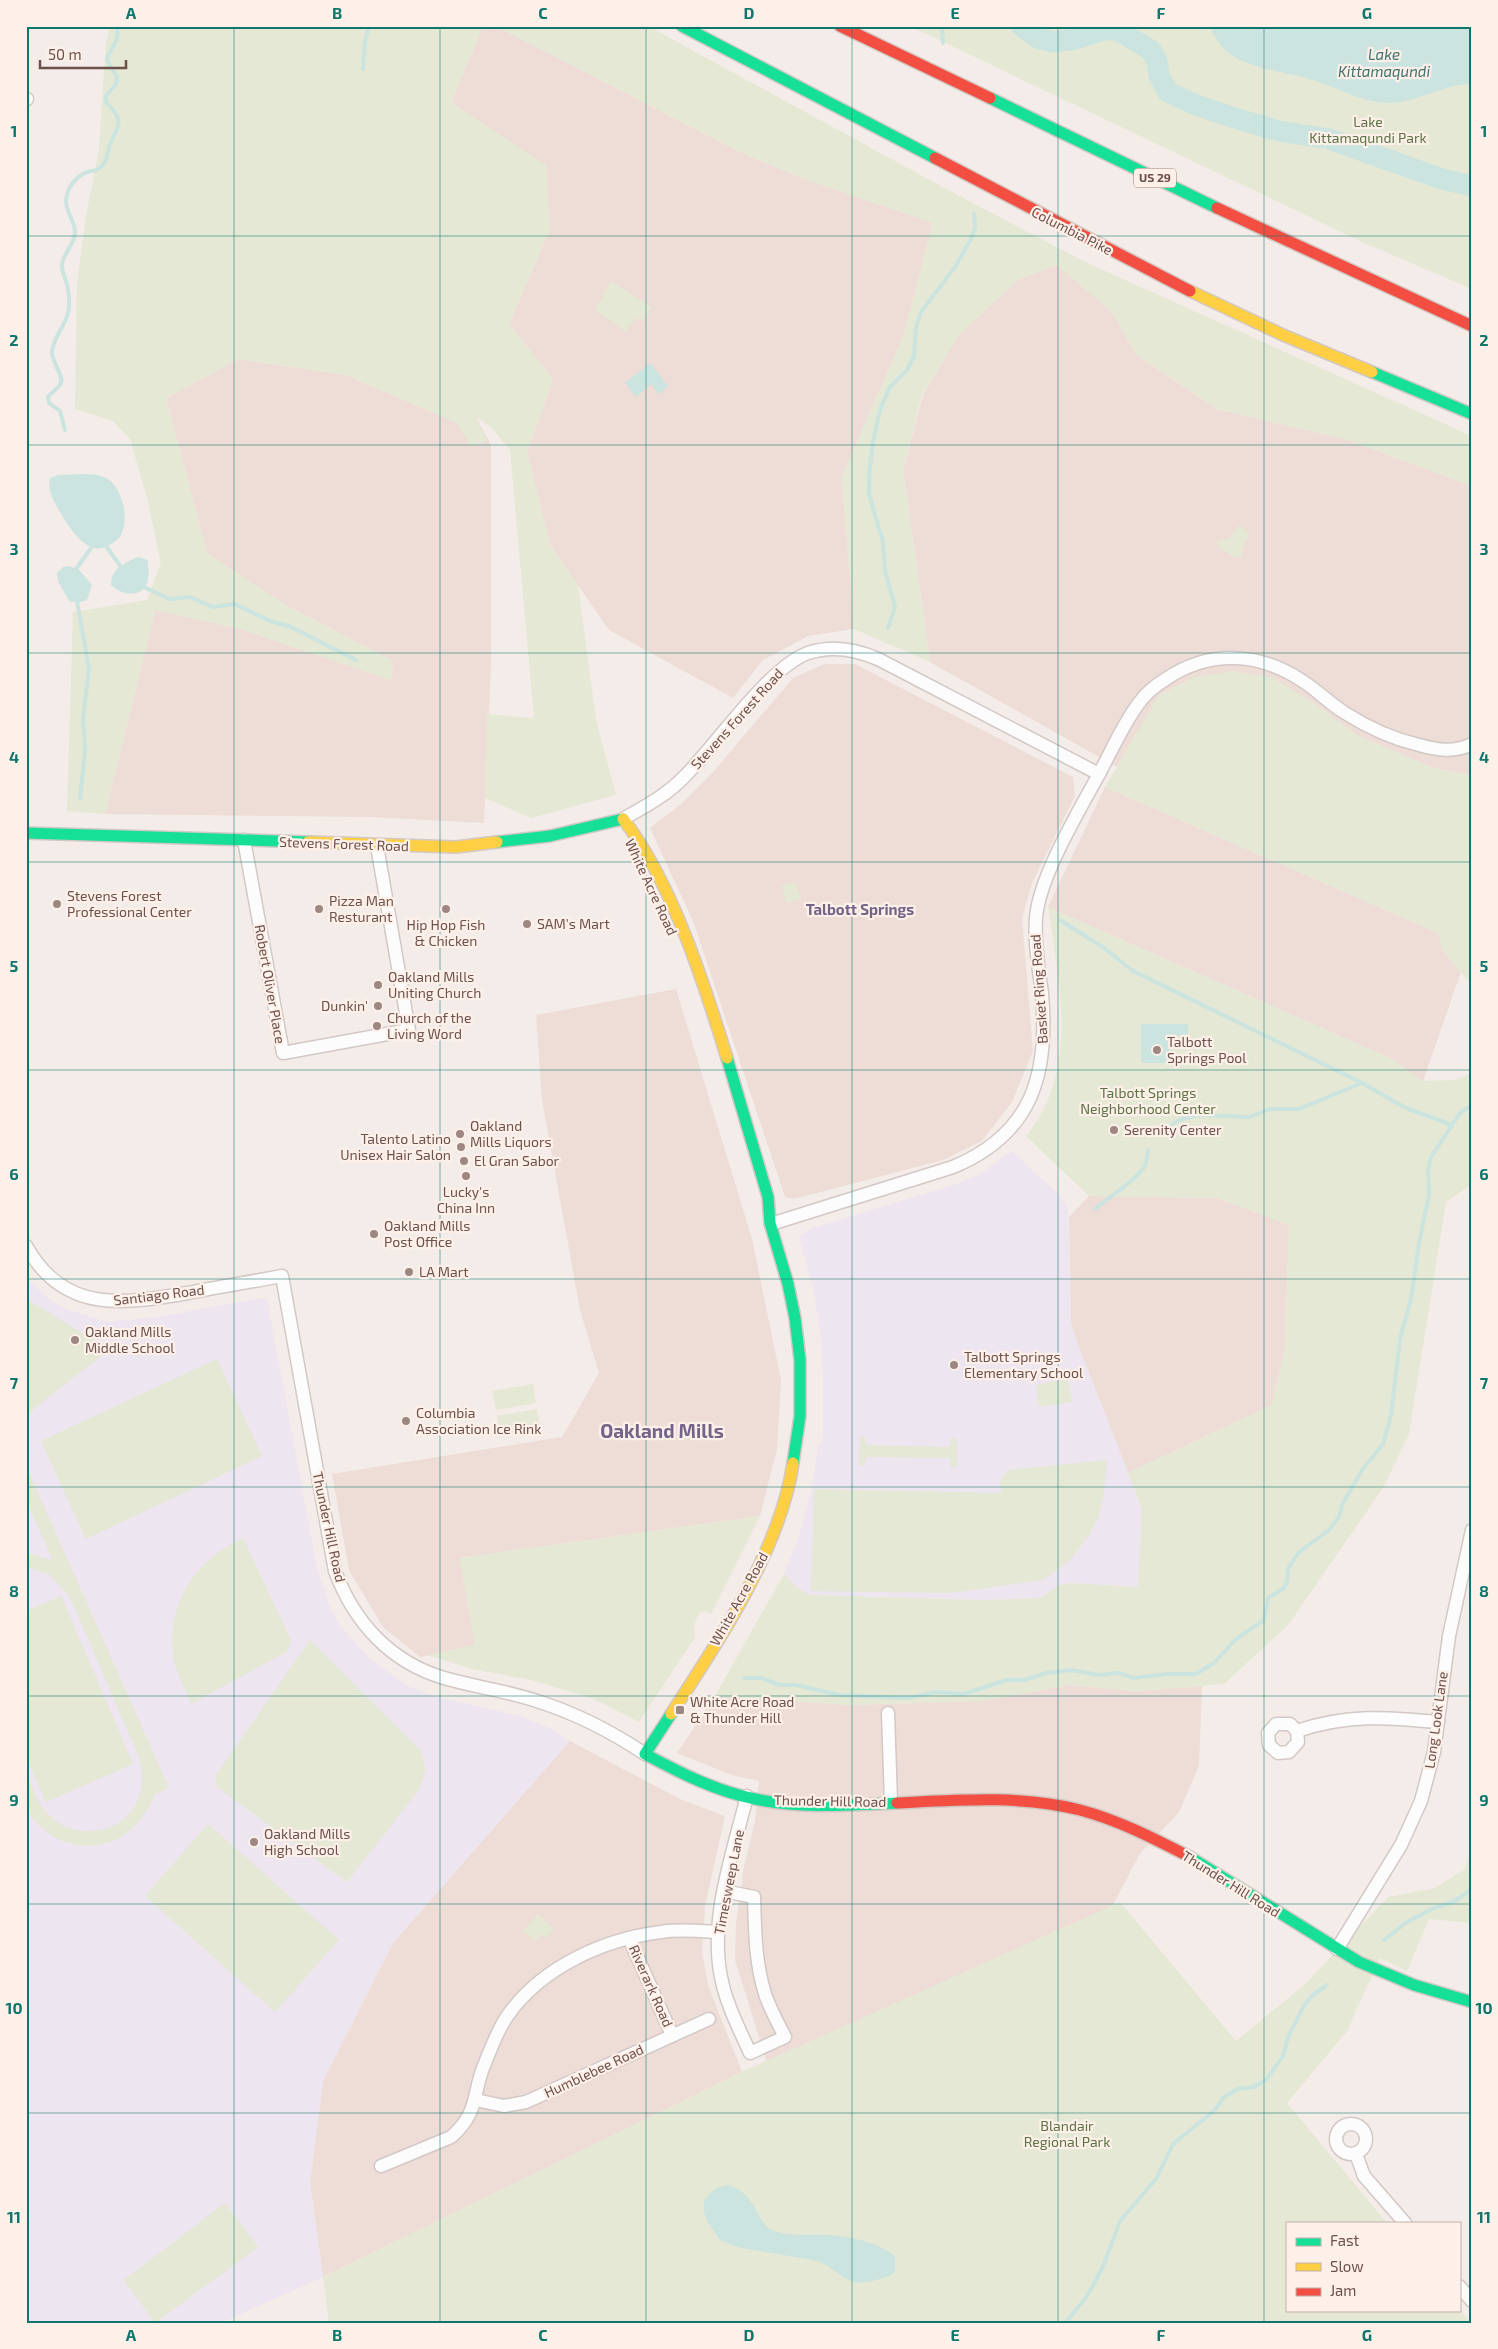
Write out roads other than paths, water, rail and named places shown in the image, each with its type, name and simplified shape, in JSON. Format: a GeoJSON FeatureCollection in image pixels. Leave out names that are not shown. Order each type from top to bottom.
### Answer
{"type":"FeatureCollection","features":[{"type":"Feature","properties":{"kind":"main road","name":"Columbia Pike"},"geometry":{"type":"LineString","coordinates":[[682,26],[1190,291],[1282,335],[1472,414]]}},
{"type":"Feature","properties":{"kind":"main road","name":"US 29"},"geometry":{"type":"LineString","coordinates":[[840,26],[1228,213],[1472,326]]}},
{"type":"Feature","properties":{"kind":"main road","name":"Stevens Forest Road"},"geometry":{"type":"LineString","coordinates":[[26,834],[456,847],[486,845],[550,836],[623,819]]}},
{"type":"Feature","properties":{"kind":"main road","name":"White Acre Road"},"geometry":{"type":"LineString","coordinates":[[623,819],[627,838],[677,943],[707,1033],[757,1200],[770,1224],[791,1294],[800,1362],[801,1407],[789,1491],[779,1521],[748,1589],[645,1754]]}},
{"type":"Feature","properties":{"kind":"main road","name":"Thunder Hill Road"},"geometry":{"type":"LineString","coordinates":[[645,1754],[668,1768],[698,1781],[747,1796],[771,1801],[795,1803],[981,1799],[1024,1801],[1080,1811],[1110,1820],[1167,1845],[1337,1949],[1393,1978],[1472,2002]]}},
{"type":"Feature","properties":{"kind":"street","name":"Stevens Forest Road"},"geometry":{"type":"LineString","coordinates":[[623,819],[669,791],[686,776],[765,686],[793,660],[808,653],[835,648],[862,652],[878,659],[1099,774]]}},
{"type":"Feature","properties":{"kind":"street"},"geometry":{"type":"LineString","coordinates":[[1099,774],[1139,702],[1151,690],[1182,669],[1215,658],[1242,658],[1276,666],[1303,680],[1332,704],[1365,725],[1415,744],[1437,750],[1454,750],[1472,744]]}},
{"type":"Feature","properties":{"kind":"street","name":"Basket Ring Road"},"geometry":{"type":"LineString","coordinates":[[770,1224],[953,1167],[977,1157],[1006,1133],[1023,1112],[1039,1073],[1044,1044],[1042,995],[1035,937],[1038,897],[1046,877],[1099,774]]}},
{"type":"Feature","properties":{"kind":"street","name":"Robert Oliver Place"},"geometry":{"type":"LineString","coordinates":[[244,840],[283,1053],[409,1030],[377,846]]}},
{"type":"Feature","properties":{"kind":"street","name":"Santiago Road"},"geometry":{"type":"LineString","coordinates":[[26,1246],[33,1258],[53,1278],[65,1287],[98,1301],[139,1301],[282,1276]]}},
{"type":"Feature","properties":{"kind":"street","name":"Thunder Hill Road"},"geometry":{"type":"LineString","coordinates":[[282,1276],[335,1571],[343,1592],[355,1613],[384,1647],[415,1667],[444,1678],[501,1690],[566,1711],[627,1742],[645,1754]]}},
{"type":"Feature","properties":{"kind":"street","name":"Long Look Lane"},"geometry":{"type":"LineString","coordinates":[[1337,1949],[1401,1845],[1414,1820],[1432,1762],[1449,1636],[1472,1530]]}},
{"type":"Feature","properties":{"kind":"street"},"geometry":{"type":"LineString","coordinates":[[888,1712],[891,1802]]}},
{"type":"Feature","properties":{"kind":"street"},"geometry":{"type":"LineString","coordinates":[[1297,1731],[1333,1721],[1357,1718],[1391,1717],[1438,1722]]}},
{"type":"Feature","properties":{"kind":"street","name":"Timesweep Lane"},"geometry":{"type":"LineString","coordinates":[[724,1891],[754,1897],[755,1935],[760,1977],[766,1996],[785,2037],[750,2053],[723,1984],[718,1957],[718,1932],[724,1891],[747,1796]]}},
{"type":"Feature","properties":{"kind":"street"},"geometry":{"type":"LineString","coordinates":[[381,2166],[451,2137],[460,2129],[476,2100],[483,2066],[497,2035],[518,2002],[548,1975],[602,1946],[629,1938],[662,1932],[718,1932]]}},
{"type":"Feature","properties":{"kind":"street","name":"Riverark Road"},"geometry":{"type":"LineString","coordinates":[[629,1938],[672,2035]]}},
{"type":"Feature","properties":{"kind":"street","name":"Humblebee Road"},"geometry":{"type":"LineString","coordinates":[[476,2100],[504,2106],[520,2104],[709,2019]]}},
{"type":"Feature","properties":{"kind":"street"},"geometry":{"type":"LineString","coordinates":[[1356,2154],[1364,2176],[1404,2222]]}},
{"type":"Feature","properties":{"kind":"street"},"geometry":{"type":"LineString","coordinates":[[1460,2287],[1472,2301]]}},
{"type":"Feature","properties":{"kind":"water","name":"Lake Kittamaqundi"},"geometry":{"type":"Polygon","coordinates":[[[1209,26],[1472,26],[1472,84],[1451,87],[1400,102],[1370,101],[1313,80],[1244,62],[1223,48],[1209,26]]]}},
{"type":"Feature","properties":{"kind":"water"},"geometry":{"type":"Polygon","coordinates":[[[650,363],[668,386],[659,394],[651,384],[636,397],[625,383],[650,363]]]}},
{"type":"Feature","properties":{"kind":"water"},"geometry":{"type":"Polygon","coordinates":[[[81,474],[104,477],[116,487],[123,503],[125,520],[124,528],[117,539],[102,548],[96,548],[78,538],[59,511],[51,495],[50,478],[58,475],[81,474]]]}},
{"type":"Feature","properties":{"kind":"water"},"geometry":{"type":"Polygon","coordinates":[[[138,557],[148,560],[148,579],[146,585],[134,594],[119,591],[111,585],[113,575],[123,564],[138,557]]]}},
{"type":"Feature","properties":{"kind":"water"},"geometry":{"type":"Polygon","coordinates":[[[69,566],[79,570],[92,585],[87,600],[78,603],[69,601],[58,581],[57,573],[63,567],[69,566]]]}},
{"type":"Feature","properties":{"kind":"water","name":"Talbott Springs Pool"},"geometry":{"type":"Polygon","coordinates":[[[1141,1024],[1188,1024],[1188,1034],[1172,1037],[1172,1063],[1141,1063],[1141,1024]]]}},
{"type":"Feature","properties":{"kind":"water"},"geometry":{"type":"Polygon","coordinates":[[[729,2185],[746,2196],[762,2221],[772,2230],[793,2234],[838,2236],[873,2244],[895,2256],[895,2272],[881,2279],[866,2282],[851,2281],[818,2261],[737,2247],[720,2240],[707,2221],[704,2212],[704,2201],[710,2193],[719,2187],[729,2185]]]}},
{"type":"Feature","properties":{"kind":"waterway"},"geometry":{"type":"LineString","coordinates":[[65,430],[60,411],[49,403],[48,397],[61,383],[61,376],[53,360],[52,351],[69,307],[68,292],[62,266],[75,232],[66,200],[68,191],[78,178],[102,166],[118,126],[116,113],[106,102],[106,96],[116,84],[117,77],[107,58],[117,39],[116,26]]}},
{"type":"Feature","properties":{"kind":"waterway"},"geometry":{"type":"LineString","coordinates":[[363,69],[365,41],[369,26]]}},
{"type":"Feature","properties":{"kind":"waterway"},"geometry":{"type":"LineString","coordinates":[[942,26],[943,43]]}},
{"type":"Feature","properties":{"kind":"waterway"},"geometry":{"type":"LineString","coordinates":[[1021,26],[1038,38],[1053,42],[1075,39],[1104,30],[1117,30],[1151,50],[1157,61],[1159,76],[1168,92],[1191,103],[1279,131],[1329,139],[1442,179],[1472,186]]}},
{"type":"Feature","properties":{"kind":"waterway"},"geometry":{"type":"LineString","coordinates":[[888,628],[895,607],[885,571],[883,542],[869,494],[873,441],[881,407],[890,387],[907,370],[914,357],[916,328],[921,312],[955,267],[971,239],[975,227],[974,214]]}},
{"type":"Feature","properties":{"kind":"waterway"},"geometry":{"type":"LineString","coordinates":[[104,543],[123,570]]}},
{"type":"Feature","properties":{"kind":"waterway"},"geometry":{"type":"LineString","coordinates":[[75,574],[76,569],[94,544]]}},
{"type":"Feature","properties":{"kind":"waterway"},"geometry":{"type":"LineString","coordinates":[[142,586],[169,599],[190,597],[213,607],[235,604],[272,622],[289,626],[356,660]]}},
{"type":"Feature","properties":{"kind":"waterway"},"geometry":{"type":"LineString","coordinates":[[77,601],[89,669],[83,719],[85,750],[80,799]]}},
{"type":"Feature","properties":{"kind":"waterway"},"geometry":{"type":"LineString","coordinates":[[1060,920],[1104,948],[1133,971],[1362,1083],[1406,1108],[1452,1125]]}},
{"type":"Feature","properties":{"kind":"waterway"},"geometry":{"type":"LineString","coordinates":[[1163,1131],[1179,1120],[1198,1115],[1249,1117],[1270,1109],[1299,1109],[1362,1083]]}},
{"type":"Feature","properties":{"kind":"waterway"},"geometry":{"type":"LineString","coordinates":[[744,1678],[761,1678],[780,1685],[796,1685],[839,1695],[908,1698],[936,1692],[964,1694],[1006,1680],[1024,1680],[1047,1673],[1071,1670],[1099,1675],[1120,1673],[1133,1678],[1168,1674],[1196,1674],[1214,1663],[1235,1640],[1264,1620],[1268,1598],[1284,1588],[1288,1569],[1298,1553],[1329,1530],[1339,1517],[1343,1503],[1362,1470],[1383,1444],[1391,1416],[1400,1339],[1411,1299],[1419,1243],[1429,1195],[1428,1170],[1431,1157],[1460,1113],[1472,1105]]}},
{"type":"Feature","properties":{"kind":"waterway"},"geometry":{"type":"LineString","coordinates":[[1095,1209],[1137,1176],[1146,1163],[1148,1150]]}},
{"type":"Feature","properties":{"kind":"waterway"},"geometry":{"type":"LineString","coordinates":[[1384,1940],[1407,1922],[1432,1909],[1455,1901],[1472,1889]]}},
{"type":"Feature","properties":{"kind":"waterway"},"geometry":{"type":"LineString","coordinates":[[1065,2323],[1085,2299],[1095,2282],[1104,2264],[1120,2221],[1156,2179],[1173,2144],[1215,2110],[1224,2097],[1238,2089],[1254,2087],[1266,2080],[1283,2056],[1288,2037],[1305,2004],[1313,1995],[1327,1985]]}},
{"type":"Feature","properties":{"kind":"place","name":"Stevens Forest Professional Center"},"geometry":{"type":"Point","coordinates":[57,904]}},
{"type":"Feature","properties":{"kind":"place","name":"Pizza Man Resturant"},"geometry":{"type":"Point","coordinates":[319,909]}},
{"type":"Feature","properties":{"kind":"place","name":"Hip Hop Fish & Chicken"},"geometry":{"type":"Point","coordinates":[446,909]}},
{"type":"Feature","properties":{"kind":"place","name":"SAM's Mart"},"geometry":{"type":"Point","coordinates":[527,924]}},
{"type":"Feature","properties":{"kind":"place","name":"Oakland Mills Uniting Church"},"geometry":{"type":"Point","coordinates":[378,985]}},
{"type":"Feature","properties":{"kind":"place","name":"Dunkin'"},"geometry":{"type":"Point","coordinates":[378,1006]}},
{"type":"Feature","properties":{"kind":"place","name":"Church of the Living Word"},"geometry":{"type":"Point","coordinates":[377,1026]}},
{"type":"Feature","properties":{"kind":"place","name":"Talbott Springs Pool"},"geometry":{"type":"Point","coordinates":[1157,1050]}},
{"type":"Feature","properties":{"kind":"place","name":"Serenity Center"},"geometry":{"type":"Point","coordinates":[1114,1130]}},
{"type":"Feature","properties":{"kind":"place","name":"Oakland Mills Liquors"},"geometry":{"type":"Point","coordinates":[460,1134]}},
{"type":"Feature","properties":{"kind":"place","name":"Talento Latino Unisex Hair Salon"},"geometry":{"type":"Point","coordinates":[461,1147]}},
{"type":"Feature","properties":{"kind":"place","name":"El Gran Sabor"},"geometry":{"type":"Point","coordinates":[464,1161]}},
{"type":"Feature","properties":{"kind":"place","name":"Lucky's China Inn"},"geometry":{"type":"Point","coordinates":[466,1176]}},
{"type":"Feature","properties":{"kind":"place","name":"Oakland Mills Post Office"},"geometry":{"type":"Point","coordinates":[374,1234]}},
{"type":"Feature","properties":{"kind":"place","name":"LA Mart"},"geometry":{"type":"Point","coordinates":[409,1272]}},
{"type":"Feature","properties":{"kind":"place","name":"Oakland Mills Middle School"},"geometry":{"type":"Point","coordinates":[75,1340]}},
{"type":"Feature","properties":{"kind":"place","name":"Talbott Springs Elementary School"},"geometry":{"type":"Point","coordinates":[954,1365]}},
{"type":"Feature","properties":{"kind":"place","name":"Columbia Association Ice Rink"},"geometry":{"type":"Point","coordinates":[406,1421]}},
{"type":"Feature","properties":{"kind":"place","name":"White Acre Road & Thunder Hill"},"geometry":{"type":"Point","coordinates":[680,1710]}},
{"type":"Feature","properties":{"kind":"place","name":"Oakland Mills High School"},"geometry":{"type":"Point","coordinates":[254,1842]}},
{"type":"Feature","properties":{"kind":"district","name":"Talbott Springs"},"geometry":{"type":"Point","coordinates":[860,910]}},
{"type":"Feature","properties":{"kind":"district","name":"Oakland Mills"},"geometry":{"type":"Point","coordinates":[662,1431]}},
{"type":"Feature","properties":{"kind":"park label","name":"Lake Kittamaqundi Park"},"geometry":{"type":"Point","coordinates":[1368,130]}},
{"type":"Feature","properties":{"kind":"park label","name":"Talbott Springs Neighborhood Center"},"geometry":{"type":"Point","coordinates":[1148,1102]}},
{"type":"Feature","properties":{"kind":"park label","name":"Blandair Regional Park"},"geometry":{"type":"Point","coordinates":[1067,2134]}}]}
